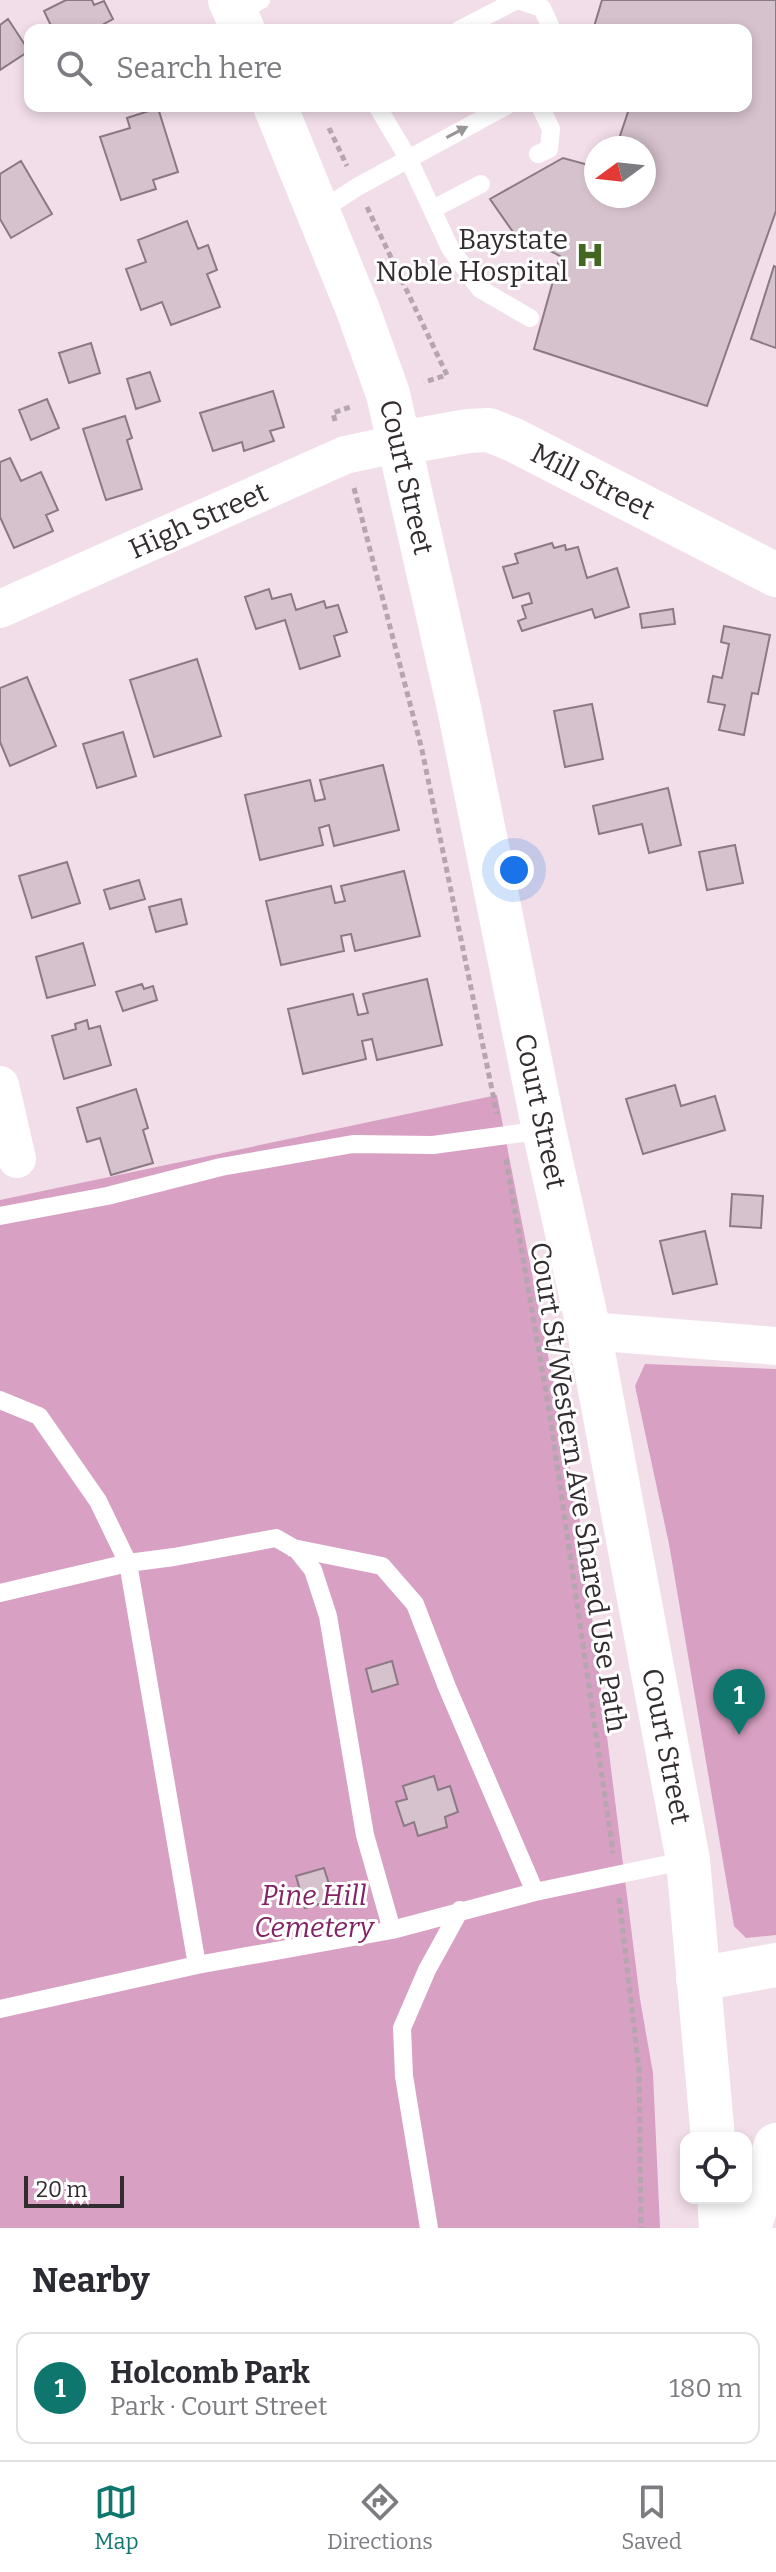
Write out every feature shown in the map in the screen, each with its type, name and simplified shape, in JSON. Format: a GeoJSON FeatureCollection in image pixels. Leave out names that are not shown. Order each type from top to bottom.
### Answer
{"type":"FeatureCollection","features":[{"type":"Feature","properties":{"kind":"main road","name":"Court Street"},"geometry":{"type":"LineString","coordinates":[[277,112],[388,394],[459,708],[544,1130],[589,1331],[688,1860],[712,2132]]}},
{"type":"Feature","properties":{"kind":"main road","name":"Mill Street"},"geometry":{"type":"LineString","coordinates":[[401,443],[489,430],[776,575]]}},
{"type":"Feature","properties":{"kind":"main road"},"geometry":{"type":"LineString","coordinates":[[698,1979],[776,1965]]}},
{"type":"Feature","properties":{"kind":"main road"},"geometry":{"type":"LineString","coordinates":[[749,2228],[776,2145]]}},
{"type":"Feature","properties":{"kind":"main road"},"geometry":{"type":"LineString","coordinates":[[719,2204],[721,2228]]}},
{"type":"Feature","properties":{"kind":"street","name":"High Street"},"geometry":{"type":"LineString","coordinates":[[0,609],[345,455],[401,443]]}},
{"type":"Feature","properties":{"kind":"street"},"geometry":{"type":"LineString","coordinates":[[0,1085],[17,1159]]}},
{"type":"Feature","properties":{"kind":"street"},"geometry":{"type":"LineString","coordinates":[[589,1331],[776,1346]]}},
{"type":"Feature","properties":{"kind":"lane"},"geometry":{"type":"LineString","coordinates":[[471,24],[517,0],[542,8],[549,24]]}},
{"type":"Feature","properties":{"kind":"lane"},"geometry":{"type":"LineString","coordinates":[[381,112],[408,158],[450,248],[480,289],[530,318]]}},
{"type":"Feature","properties":{"kind":"lane"},"geometry":{"type":"LineString","coordinates":[[319,212],[357,187],[495,112]]}},
{"type":"Feature","properties":{"kind":"lane"},"geometry":{"type":"LineString","coordinates":[[538,154],[549,149],[551,129],[543,112]]}},
{"type":"Feature","properties":{"kind":"lane"},"geometry":{"type":"LineString","coordinates":[[433,209],[481,184]]}},
{"type":"Feature","properties":{"kind":"lane"},"geometry":{"type":"LineString","coordinates":[[0,1216],[107,1196],[221,1167],[353,1144],[433,1145],[544,1130]]}},
{"type":"Feature","properties":{"kind":"lane"},"geometry":{"type":"LineString","coordinates":[[0,1400],[39,1416],[98,1501],[128,1563],[197,1965]]}},
{"type":"Feature","properties":{"kind":"lane"},"geometry":{"type":"LineString","coordinates":[[0,1593],[128,1563],[276,1538],[293,1548],[313,1570],[328,1616],[365,1835],[392,1930]]}},
{"type":"Feature","properties":{"kind":"lane"},"geometry":{"type":"LineString","coordinates":[[293,1548],[382,1566],[415,1604],[535,1892]]}},
{"type":"Feature","properties":{"kind":"lane"},"geometry":{"type":"LineString","coordinates":[[0,2009],[197,1965],[392,1930],[535,1892],[688,1860]]}},
{"type":"Feature","properties":{"kind":"lane"},"geometry":{"type":"LineString","coordinates":[[429,2228],[404,2076],[402,2028],[427,1970],[460,1910]]}},
{"type":"Feature","properties":{"kind":"path"},"geometry":{"type":"LineString","coordinates":[[325,119],[447,375]]}},
{"type":"Feature","properties":{"kind":"path","name":"Court St/Western Ave Shared Use Path"},"geometry":{"type":"LineString","coordinates":[[352,480],[422,750],[502,1136],[547,1400],[602,1760],[639,2070],[641,2228]]}},
{"type":"Feature","properties":{"kind":"green space","name":"Pine Hill Cemetery"},"geometry":{"type":"Polygon","coordinates":[[[497,1095],[579,1514],[640,1999],[653,2073],[660,2228],[0,2228],[0,1200],[497,1095]]]}},
{"type":"Feature","properties":{"kind":"green space"},"geometry":{"type":"Polygon","coordinates":[[[645,1364],[776,1369],[776,1935],[746,1938],[734,1926],[669,1544],[635,1386],[645,1364]]]}},
{"type":"Feature","properties":{"kind":"building"},"geometry":{"type":"Polygon","coordinates":[[[66,0],[92,0],[94,5],[104,1],[113,19],[104,24],[50,24],[44,11],[66,0]]]}},
{"type":"Feature","properties":{"kind":"building"},"geometry":{"type":"Polygon","coordinates":[[[602,0],[776,0],[776,211],[707,406],[534,349],[560,256],[513,232],[490,199],[563,158],[584,164],[584,208],[656,208],[656,136],[620,136],[628,112],[752,112],[752,24],[595,24],[602,0]]]}},
{"type":"Feature","properties":{"kind":"building"},"geometry":{"type":"Polygon","coordinates":[[[8,19],[24,43],[24,54],[0,70],[0,25],[8,19]]]}},
{"type":"Feature","properties":{"kind":"building"},"geometry":{"type":"Polygon","coordinates":[[[146,112],[159,112],[178,172],[153,180],[156,189],[121,200],[100,137],[130,128],[127,118],[146,112]]]}},
{"type":"Feature","properties":{"kind":"building"},"geometry":{"type":"Polygon","coordinates":[[[21,161],[52,214],[11,238],[0,219],[0,174],[21,161]]]}},
{"type":"Feature","properties":{"kind":"building"},"geometry":{"type":"Polygon","coordinates":[[[187,221],[198,249],[208,245],[217,270],[207,274],[220,307],[171,325],[162,302],[141,310],[126,269],[146,262],[138,240],[187,221]]]}},
{"type":"Feature","properties":{"kind":"building"},"geometry":{"type":"Polygon","coordinates":[[[776,267],[776,348],[751,339],[776,267]]]}},
{"type":"Feature","properties":{"kind":"building"},"geometry":{"type":"Polygon","coordinates":[[[91,343],[100,373],[69,383],[59,353],[91,343]]]}},
{"type":"Feature","properties":{"kind":"building"},"geometry":{"type":"Polygon","coordinates":[[[150,372],[160,401],[136,409],[127,379],[150,372]]]}},
{"type":"Feature","properties":{"kind":"building"},"geometry":{"type":"Polygon","coordinates":[[[273,391],[284,427],[270,431],[274,441],[244,451],[242,442],[213,451],[200,413],[273,391]]]}},
{"type":"Feature","properties":{"kind":"building"},"geometry":{"type":"Polygon","coordinates":[[[47,399],[59,428],[31,440],[19,410],[47,399]]]}},
{"type":"Feature","properties":{"kind":"building"},"geometry":{"type":"Polygon","coordinates":[[[125,416],[132,438],[127,440],[142,489],[106,500],[83,429],[125,416]]]}},
{"type":"Feature","properties":{"kind":"building"},"geometry":{"type":"Polygon","coordinates":[[[10,458],[21,481],[41,472],[58,510],[46,515],[53,531],[14,548],[0,517],[0,462],[10,458]]]}},
{"type":"Feature","properties":{"kind":"building"},"geometry":{"type":"Polygon","coordinates":[[[552,543],[554,548],[565,545],[566,550],[578,547],[587,578],[617,568],[629,607],[595,618],[592,609],[522,631],[518,621],[526,618],[522,606],[532,603],[529,593],[513,598],[503,567],[518,563],[515,554],[552,543]]]}},
{"type":"Feature","properties":{"kind":"building"},"geometry":{"type":"Polygon","coordinates":[[[269,589],[272,599],[291,594],[296,610],[324,601],[326,608],[338,605],[347,632],[334,636],[340,656],[300,669],[285,620],[256,629],[245,597],[269,589]]]}},
{"type":"Feature","properties":{"kind":"building"},"geometry":{"type":"Polygon","coordinates":[[[673,609],[675,624],[642,628],[640,614],[673,609]]]}},
{"type":"Feature","properties":{"kind":"building"},"geometry":{"type":"Polygon","coordinates":[[[724,626],[770,635],[758,694],[752,693],[744,735],[719,730],[725,705],[708,702],[713,676],[722,678],[729,644],[721,642],[724,626]]]}},
{"type":"Feature","properties":{"kind":"building"},"geometry":{"type":"Polygon","coordinates":[[[197,659],[221,736],[154,757],[130,680],[197,659]]]}},
{"type":"Feature","properties":{"kind":"building"},"geometry":{"type":"Polygon","coordinates":[[[27,677],[56,746],[10,766],[0,742],[0,688],[27,677]]]}},
{"type":"Feature","properties":{"kind":"building"},"geometry":{"type":"Polygon","coordinates":[[[592,704],[603,759],[565,767],[554,711],[592,704]]]}},
{"type":"Feature","properties":{"kind":"building"},"geometry":{"type":"Polygon","coordinates":[[[123,732],[136,776],[97,788],[83,744],[123,732]]]}},
{"type":"Feature","properties":{"kind":"building"},"geometry":{"type":"Polygon","coordinates":[[[383,765],[399,830],[334,846],[329,825],[319,828],[323,845],[260,860],[245,795],[310,780],[315,801],[325,799],[320,780],[383,765]]]}},
{"type":"Feature","properties":{"kind":"building"},"geometry":{"type":"Polygon","coordinates":[[[668,788],[681,845],[649,853],[642,824],[599,834],[593,806],[668,788]]]}},
{"type":"Feature","properties":{"kind":"building"},"geometry":{"type":"Polygon","coordinates":[[[735,845],[743,883],[707,890],[699,852],[735,845]]]}},
{"type":"Feature","properties":{"kind":"building"},"geometry":{"type":"Polygon","coordinates":[[[67,862],[80,903],[32,918],[19,876],[67,862]]]}},
{"type":"Feature","properties":{"kind":"building"},"geometry":{"type":"Polygon","coordinates":[[[404,871],[420,936],[355,951],[351,934],[341,936],[344,951],[281,965],[266,901],[331,886],[335,903],[345,901],[341,886],[404,871]]]}},
{"type":"Feature","properties":{"kind":"building"},"geometry":{"type":"Polygon","coordinates":[[[139,880],[145,899],[110,909],[104,890],[139,880]]]}},
{"type":"Feature","properties":{"kind":"building"},"geometry":{"type":"Polygon","coordinates":[[[181,899],[187,924],[156,932],[149,907],[181,899]]]}},
{"type":"Feature","properties":{"kind":"building"},"geometry":{"type":"Polygon","coordinates":[[[83,943],[95,985],[47,998],[36,957],[83,943]]]}},
{"type":"Feature","properties":{"kind":"building"},"geometry":{"type":"Polygon","coordinates":[[[427,979],[442,1045],[377,1060],[372,1039],[362,1041],[366,1059],[303,1074],[288,1009],[353,994],[358,1015],[368,1013],[363,994],[427,979]]]}},
{"type":"Feature","properties":{"kind":"building"},"geometry":{"type":"Polygon","coordinates":[[[142,984],[144,989],[153,986],[157,1000],[123,1011],[116,992],[142,984]]]}},
{"type":"Feature","properties":{"kind":"building"},"geometry":{"type":"Polygon","coordinates":[[[87,1020],[89,1029],[100,1026],[111,1065],[64,1079],[52,1036],[76,1029],[75,1024],[87,1020]]]}},
{"type":"Feature","properties":{"kind":"building"},"geometry":{"type":"Polygon","coordinates":[[[675,1085],[681,1106],[715,1096],[725,1130],[643,1154],[626,1099],[675,1085]]]}},
{"type":"Feature","properties":{"kind":"building"},"geometry":{"type":"Polygon","coordinates":[[[136,1089],[148,1128],[143,1130],[153,1163],[111,1175],[100,1138],[87,1142],[77,1108],[136,1089]]]}},
{"type":"Feature","properties":{"kind":"building"},"geometry":{"type":"Polygon","coordinates":[[[732,1194],[763,1196],[761,1228],[730,1226],[732,1194]]]}},
{"type":"Feature","properties":{"kind":"building"},"geometry":{"type":"Polygon","coordinates":[[[705,1231],[717,1284],[673,1294],[660,1241],[705,1231]]]}},
{"type":"Feature","properties":{"kind":"building"},"geometry":{"type":"Polygon","coordinates":[[[392,1661],[398,1684],[372,1692],[366,1669],[392,1661]]]}},
{"type":"Feature","properties":{"kind":"building"},"geometry":{"type":"Polygon","coordinates":[[[434,1776],[438,1790],[450,1786],[458,1812],[445,1817],[447,1827],[418,1836],[414,1822],[404,1826],[396,1802],[407,1799],[403,1786],[434,1776]]]}},
{"type":"Feature","properties":{"kind":"building"},"geometry":{"type":"Polygon","coordinates":[[[324,1868],[334,1900],[305,1908],[296,1876],[324,1868]]]}},
{"type":"Feature","properties":{"kind":"place","name":"Baystate Noble Hospital"},"geometry":{"type":"Point","coordinates":[590,255]}},
{"type":"Feature","properties":{"kind":"place","name":"Holcomb Park"},"geometry":{"type":"Point","coordinates":[739,1735]}}]}
